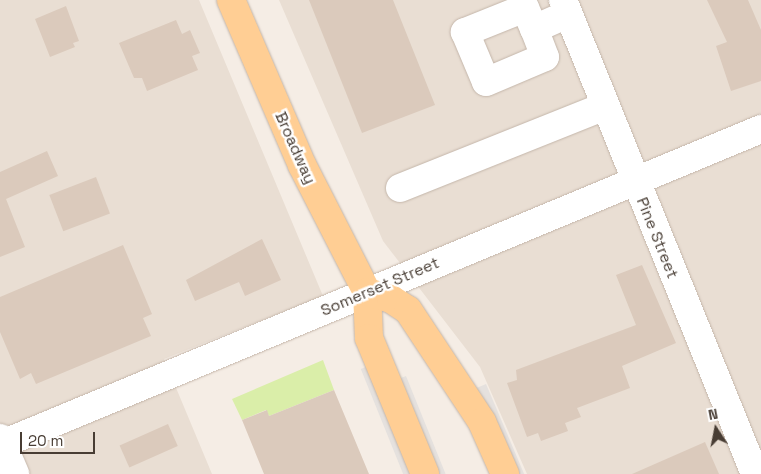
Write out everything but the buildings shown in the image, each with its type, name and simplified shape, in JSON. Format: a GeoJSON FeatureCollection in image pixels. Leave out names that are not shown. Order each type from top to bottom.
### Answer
{"type":"FeatureCollection","features":[{"type":"Feature","properties":{"kind":"main road","name":"Broadway"},"geometry":{"type":"LineString","coordinates":[[232,0],[305,172],[367,292],[369,338],[425,474]]}},
{"type":"Feature","properties":{"kind":"main road"},"geometry":{"type":"LineString","coordinates":[[367,292],[391,298],[408,310],[482,422],[505,474]]}},
{"type":"Feature","properties":{"kind":"street"},"geometry":{"type":"LineString","coordinates":[[534,29],[565,7]]}},
{"type":"Feature","properties":{"kind":"street","name":"Pine Street"},"geometry":{"type":"LineString","coordinates":[[565,7],[634,181],[755,474]]}},
{"type":"Feature","properties":{"kind":"street"},"geometry":{"type":"LineString","coordinates":[[400,188],[605,106]]}},
{"type":"Feature","properties":{"kind":"street","name":"Somerset Street"},"geometry":{"type":"LineString","coordinates":[[1,443],[761,129]]}},
{"type":"Feature","properties":{"kind":"street"},"geometry":{"type":"LineString","coordinates":[[1,443],[15,474]]}},
{"type":"Feature","properties":{"kind":"shaded area"},"geometry":{"type":"Polygon","coordinates":[[[0,0],[199,0],[323,296],[164,359],[212,474],[0,474],[0,0]]]}},
{"type":"Feature","properties":{"kind":"shaded area"},"geometry":{"type":"Polygon","coordinates":[[[279,0],[761,0],[761,474],[527,474],[480,367],[383,241],[279,0]]]}},
{"type":"Feature","properties":{"kind":"shaded area"},"geometry":{"type":"Polygon","coordinates":[[[371,365],[415,474],[403,474],[361,369],[371,365]]]}},
{"type":"Feature","properties":{"kind":"shaded area"},"geometry":{"type":"Polygon","coordinates":[[[406,376],[446,474],[434,474],[396,380],[406,376]]]}},
{"type":"Feature","properties":{"kind":"shaded area"},"geometry":{"type":"Polygon","coordinates":[[[486,384],[524,474],[512,474],[476,388],[486,384]]]}},
{"type":"Feature","properties":{"kind":"green space"},"geometry":{"type":"Polygon","coordinates":[[[323,360],[334,390],[269,416],[266,410],[242,420],[232,399],[323,360]]]}}]}
